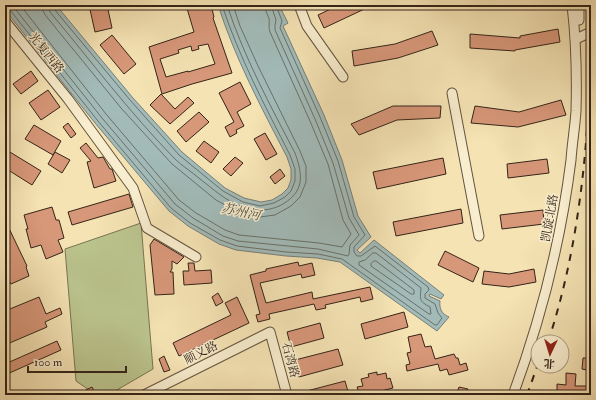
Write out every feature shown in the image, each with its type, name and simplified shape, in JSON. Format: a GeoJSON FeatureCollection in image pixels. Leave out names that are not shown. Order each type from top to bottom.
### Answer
{"type":"FeatureCollection","features":[{"type":"Feature","properties":{"kind":"street"},"geometry":{"type":"LineString","coordinates":[[298,5],[307,26],[343,77]]}},
{"type":"Feature","properties":{"kind":"street","name":"凯旋北路"},"geometry":{"type":"LineString","coordinates":[[513,395],[540,312],[556,253],[566,198],[576,112],[576,39],[572,5]]}},
{"type":"Feature","properties":{"kind":"street","name":"凯旋北路"},"geometry":{"type":"LineString","coordinates":[[576,39],[579,20],[579,5]]}},
{"type":"Feature","properties":{"kind":"street","name":"光复西路"},"geometry":{"type":"LineString","coordinates":[[5,21],[68,100],[133,188],[147,228],[196,257]]}},
{"type":"Feature","properties":{"kind":"street"},"geometry":{"type":"LineString","coordinates":[[576,39],[591,32]]}},
{"type":"Feature","properties":{"kind":"street"},"geometry":{"type":"LineString","coordinates":[[452,93],[479,236]]}},
{"type":"Feature","properties":{"kind":"street","name":"顺义路"},"geometry":{"type":"LineString","coordinates":[[144,395],[270,332]]}},
{"type":"Feature","properties":{"kind":"street","name":"石湾路"},"geometry":{"type":"LineString","coordinates":[[270,332],[287,395]]}},
{"type":"Feature","properties":{"kind":"green space"},"geometry":{"type":"Polygon","coordinates":[[[141,223],[153,369],[110,394],[95,394],[76,381],[65,249],[141,223]]]}},
{"type":"Feature","properties":{"kind":"water","name":"苏州河"},"geometry":{"type":"Polygon","coordinates":[[[5,5],[56,5],[133,98],[182,152],[225,188],[244,198],[261,202],[272,200],[288,188],[291,180],[291,169],[287,157],[240,63],[218,5],[279,5],[288,23],[283,26],[324,115],[342,160],[358,216],[371,237],[357,250],[360,253],[374,240],[444,295],[441,299],[430,294],[429,296],[440,301],[442,311],[449,317],[437,331],[340,262],[317,258],[236,250],[219,244],[188,226],[169,211],[95,123],[5,10],[5,5]]]}},
{"type":"Feature","properties":{"kind":"building"},"geometry":{"type":"Polygon","coordinates":[[[89,5],[107,5],[112,28],[95,32],[89,5]]]}},
{"type":"Feature","properties":{"kind":"building"},"geometry":{"type":"Polygon","coordinates":[[[186,5],[211,5],[213,18],[232,73],[162,94],[149,47],[194,32],[186,5]],[[208,44],[198,46],[199,49],[192,51],[191,46],[178,50],[179,53],[160,59],[166,77],[215,64],[208,44]]]}},
{"type":"Feature","properties":{"kind":"building"},"geometry":{"type":"Polygon","coordinates":[[[339,5],[373,5],[324,28],[318,15],[339,5]]]}},
{"type":"Feature","properties":{"kind":"building"},"geometry":{"type":"Polygon","coordinates":[[[558,29],[560,42],[515,51],[470,48],[470,34],[520,38],[520,36],[558,29]]]}},
{"type":"Feature","properties":{"kind":"building"},"geometry":{"type":"Polygon","coordinates":[[[432,31],[438,45],[398,58],[354,66],[352,51],[395,44],[432,31]]]}},
{"type":"Feature","properties":{"kind":"building"},"geometry":{"type":"Polygon","coordinates":[[[112,35],[136,64],[124,74],[100,45],[112,35]]]}},
{"type":"Feature","properties":{"kind":"building"},"geometry":{"type":"Polygon","coordinates":[[[31,71],[38,81],[21,94],[13,84],[31,71]]]}},
{"type":"Feature","properties":{"kind":"building"},"geometry":{"type":"Polygon","coordinates":[[[240,82],[251,104],[237,112],[244,126],[236,130],[237,133],[230,137],[225,127],[234,122],[219,93],[240,82]]]}},
{"type":"Feature","properties":{"kind":"building"},"geometry":{"type":"Polygon","coordinates":[[[48,90],[60,107],[41,120],[29,103],[48,90]]]}},
{"type":"Feature","properties":{"kind":"building"},"geometry":{"type":"Polygon","coordinates":[[[161,94],[175,109],[188,97],[194,103],[170,124],[150,105],[161,94]]]}},
{"type":"Feature","properties":{"kind":"building"},"geometry":{"type":"Polygon","coordinates":[[[561,100],[566,115],[518,127],[471,123],[475,106],[519,112],[561,100]]]}},
{"type":"Feature","properties":{"kind":"building"},"geometry":{"type":"Polygon","coordinates":[[[393,106],[441,106],[440,118],[397,120],[359,135],[351,124],[393,106]]]}},
{"type":"Feature","properties":{"kind":"building"},"geometry":{"type":"Polygon","coordinates":[[[199,112],[209,122],[186,142],[177,131],[199,112]]]}},
{"type":"Feature","properties":{"kind":"building"},"geometry":{"type":"Polygon","coordinates":[[[68,123],[76,134],[71,138],[63,127],[68,123]]]}},
{"type":"Feature","properties":{"kind":"building"},"geometry":{"type":"Polygon","coordinates":[[[34,125],[61,141],[53,155],[25,139],[34,125]]]}},
{"type":"Feature","properties":{"kind":"building"},"geometry":{"type":"Polygon","coordinates":[[[265,133],[277,154],[266,160],[254,139],[265,133]]]}},
{"type":"Feature","properties":{"kind":"building"},"geometry":{"type":"Polygon","coordinates":[[[204,141],[219,152],[211,163],[196,151],[204,141]]]}},
{"type":"Feature","properties":{"kind":"building"},"geometry":{"type":"Polygon","coordinates":[[[86,143],[98,158],[103,157],[110,169],[112,169],[116,181],[94,188],[87,162],[91,161],[80,148],[86,143]]]}},
{"type":"Feature","properties":{"kind":"building"},"geometry":{"type":"Polygon","coordinates":[[[5,149],[41,171],[32,185],[5,168],[5,149]]]}},
{"type":"Feature","properties":{"kind":"building"},"geometry":{"type":"Polygon","coordinates":[[[55,152],[70,160],[62,173],[48,164],[55,152]]]}},
{"type":"Feature","properties":{"kind":"building"},"geometry":{"type":"Polygon","coordinates":[[[235,157],[243,163],[231,176],[223,169],[235,157]]]}},
{"type":"Feature","properties":{"kind":"building"},"geometry":{"type":"Polygon","coordinates":[[[443,158],[446,174],[377,189],[373,172],[443,158]]]}},
{"type":"Feature","properties":{"kind":"building"},"geometry":{"type":"Polygon","coordinates":[[[547,159],[549,173],[508,178],[507,164],[547,159]]]}},
{"type":"Feature","properties":{"kind":"building"},"geometry":{"type":"Polygon","coordinates":[[[280,169],[285,176],[275,184],[270,177],[280,169]]]}},
{"type":"Feature","properties":{"kind":"building"},"geometry":{"type":"Polygon","coordinates":[[[129,194],[133,207],[72,225],[68,212],[129,194]]]}},
{"type":"Feature","properties":{"kind":"building"},"geometry":{"type":"Polygon","coordinates":[[[52,207],[56,220],[59,220],[64,238],[58,240],[63,252],[46,259],[41,245],[31,248],[24,215],[52,207]]]}},
{"type":"Feature","properties":{"kind":"building"},"geometry":{"type":"Polygon","coordinates":[[[461,209],[463,223],[396,236],[393,222],[461,209]]]}},
{"type":"Feature","properties":{"kind":"building"},"geometry":{"type":"Polygon","coordinates":[[[543,210],[544,224],[502,229],[500,215],[543,210]]]}},
{"type":"Feature","properties":{"kind":"building"},"geometry":{"type":"Polygon","coordinates":[[[5,220],[27,266],[29,276],[5,285],[5,220]]]}},
{"type":"Feature","properties":{"kind":"building"},"geometry":{"type":"Polygon","coordinates":[[[154,239],[184,257],[177,264],[172,261],[172,269],[170,272],[173,272],[174,294],[155,295],[150,245],[154,239]]]}},
{"type":"Feature","properties":{"kind":"building"},"geometry":{"type":"Polygon","coordinates":[[[445,251],[479,268],[473,282],[438,265],[445,251]]]}},
{"type":"Feature","properties":{"kind":"building"},"geometry":{"type":"Polygon","coordinates":[[[298,262],[299,266],[312,263],[315,275],[302,278],[301,274],[260,283],[266,303],[312,292],[313,299],[370,287],[373,299],[361,302],[360,297],[325,305],[326,308],[316,310],[314,304],[269,314],[270,319],[258,322],[256,315],[260,314],[250,275],[266,271],[266,269],[298,262]]]}},
{"type":"Feature","properties":{"kind":"building"},"geometry":{"type":"Polygon","coordinates":[[[188,263],[194,263],[195,271],[211,270],[212,283],[184,285],[183,271],[189,271],[188,263]]]}},
{"type":"Feature","properties":{"kind":"building"},"geometry":{"type":"Polygon","coordinates":[[[534,269],[536,282],[509,287],[482,284],[484,271],[509,274],[534,269]]]}},
{"type":"Feature","properties":{"kind":"building"},"geometry":{"type":"Polygon","coordinates":[[[218,293],[223,302],[216,306],[212,297],[218,293]]]}},
{"type":"Feature","properties":{"kind":"building"},"geometry":{"type":"Polygon","coordinates":[[[39,297],[46,314],[60,308],[62,314],[45,322],[47,327],[5,345],[5,311],[39,297]]]}},
{"type":"Feature","properties":{"kind":"building"},"geometry":{"type":"Polygon","coordinates":[[[237,297],[249,323],[179,356],[173,343],[231,315],[225,303],[237,297]]]}},
{"type":"Feature","properties":{"kind":"building"},"geometry":{"type":"Polygon","coordinates":[[[404,312],[408,327],[365,339],[361,324],[404,312]]]}},
{"type":"Feature","properties":{"kind":"building"},"geometry":{"type":"Polygon","coordinates":[[[320,323],[324,338],[291,347],[287,332],[320,323]]]}},
{"type":"Feature","properties":{"kind":"building"},"geometry":{"type":"Polygon","coordinates":[[[421,334],[425,347],[431,346],[435,359],[454,354],[456,358],[458,358],[460,365],[466,363],[468,370],[449,375],[447,369],[440,371],[438,364],[407,371],[406,365],[410,364],[407,353],[411,352],[408,337],[421,334]]]}},
{"type":"Feature","properties":{"kind":"building"},"geometry":{"type":"Polygon","coordinates":[[[57,341],[61,350],[5,375],[5,364],[57,341]]]}},
{"type":"Feature","properties":{"kind":"building"},"geometry":{"type":"Polygon","coordinates":[[[338,349],[343,365],[299,377],[295,360],[338,349]]]}},
{"type":"Feature","properties":{"kind":"building"},"geometry":{"type":"Polygon","coordinates":[[[164,356],[170,370],[164,372],[159,359],[164,356]]]}},
{"type":"Feature","properties":{"kind":"building"},"geometry":{"type":"Polygon","coordinates":[[[583,358],[588,358],[587,370],[582,369],[583,358]]]}},
{"type":"Feature","properties":{"kind":"building"},"geometry":{"type":"Polygon","coordinates":[[[377,372],[377,375],[386,373],[387,379],[390,378],[393,388],[360,395],[357,387],[363,386],[361,379],[369,377],[368,374],[377,372]]]}},
{"type":"Feature","properties":{"kind":"building"},"geometry":{"type":"Polygon","coordinates":[[[566,374],[576,374],[575,386],[591,386],[591,395],[582,395],[582,392],[557,391],[557,384],[566,385],[566,374]]]}},
{"type":"Feature","properties":{"kind":"building"},"geometry":{"type":"Polygon","coordinates":[[[345,381],[349,395],[300,395],[299,393],[345,381]]]}},
{"type":"Feature","properties":{"kind":"building"},"geometry":{"type":"Polygon","coordinates":[[[92,387],[96,395],[76,395],[92,387]]]}},
{"type":"Feature","properties":{"kind":"building"},"geometry":{"type":"Polygon","coordinates":[[[459,387],[468,389],[465,395],[456,395],[459,387]]]}},
{"type":"Feature","properties":{"kind":"railway"},"geometry":{"type":"LineString","coordinates":[[550,334],[565,282],[577,220],[585,158],[589,96],[589,5]]}},
{"type":"Feature","properties":{"kind":"railway"},"geometry":{"type":"LineString","coordinates":[[527,395],[534,374]]}}]}
